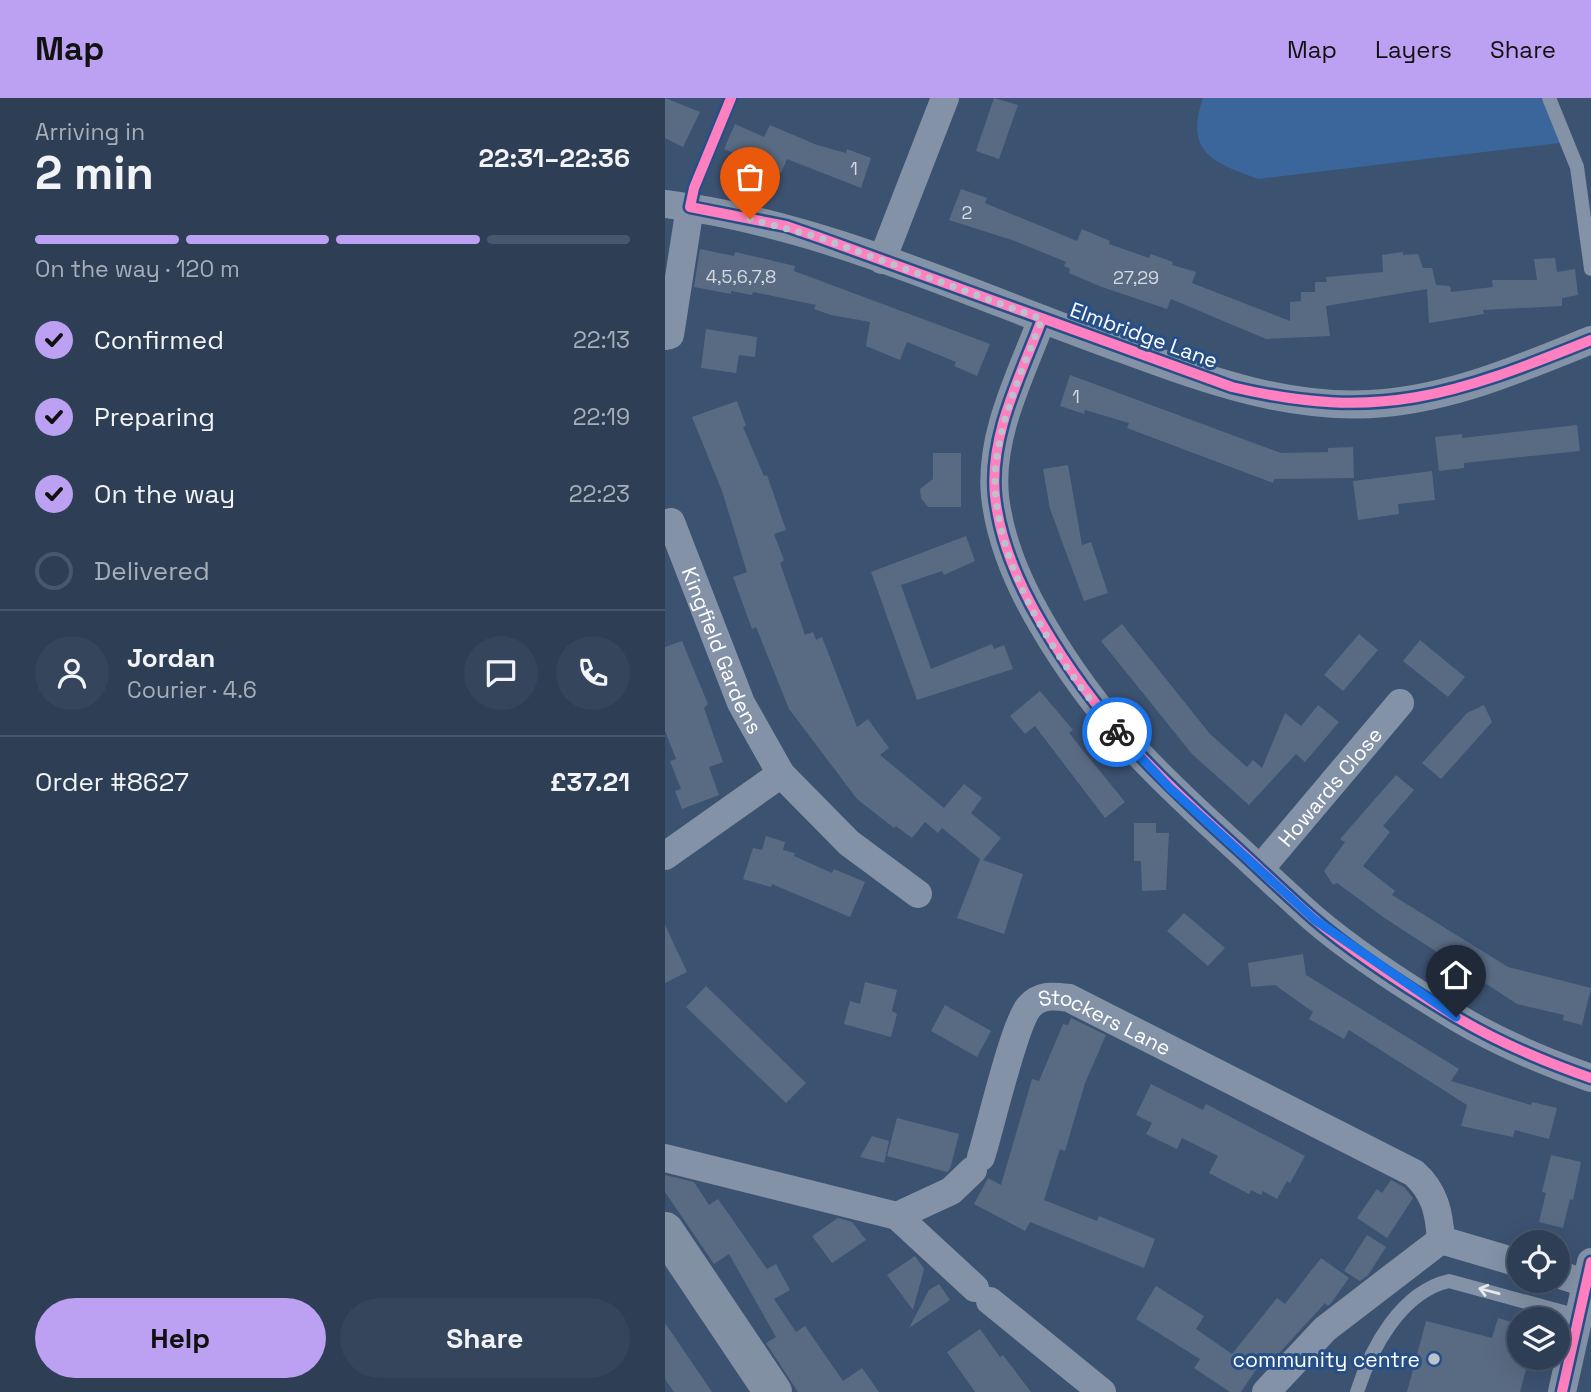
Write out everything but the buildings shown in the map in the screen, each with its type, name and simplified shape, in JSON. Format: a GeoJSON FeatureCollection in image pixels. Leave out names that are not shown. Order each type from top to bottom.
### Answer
{"type":"FeatureCollection","features":[{"type":"Feature","properties":{"kind":"main road"},"geometry":{"type":"LineString","coordinates":[[665,1231],[773,1392]]}},
{"type":"Feature","properties":{"kind":"street"},"geometry":{"type":"LineString","coordinates":[[882,260],[945,98]]}},
{"type":"Feature","properties":{"kind":"street","name":"Elmbridge Lane"},"geometry":{"type":"LineString","coordinates":[[678,205],[786,226],[1232,387],[1298,400],[1383,403],[1444,393],[1507,374],[1591,340]]}},
{"type":"Feature","properties":{"kind":"street"},"geometry":{"type":"LineString","coordinates":[[665,335],[670,335],[678,205]]}},
{"type":"Feature","properties":{"kind":"street"},"geometry":{"type":"LineString","coordinates":[[1042,319],[1004,419],[996,458],[995,496],[1005,543],[1015,573],[1048,634],[1100,713],[1170,788],[1345,943],[1456,1017],[1502,1042],[1591,1078]]}},
{"type":"Feature","properties":{"kind":"street","name":"Kingfield Gardens"},"geometry":{"type":"LineString","coordinates":[[671,522],[741,702],[781,774],[849,843],[918,894]]}},
{"type":"Feature","properties":{"kind":"street","name":"Howards Close"},"geometry":{"type":"LineString","coordinates":[[1260,869],[1400,703]]}},
{"type":"Feature","properties":{"kind":"street"},"geometry":{"type":"LineString","coordinates":[[665,856],[781,774]]}},
{"type":"Feature","properties":{"kind":"street","name":"Stockers Lane"},"geometry":{"type":"LineString","coordinates":[[897,1216],[951,1191],[977,1164],[1022,1018],[1039,999],[1052,995],[1069,998],[1414,1173],[1434,1199],[1441,1240]]}},
{"type":"Feature","properties":{"kind":"street"},"geometry":{"type":"LineString","coordinates":[[665,1158],[897,1216],[983,1295],[1102,1392]]}},
{"type":"Feature","properties":{"kind":"street"},"geometry":{"type":"LineString","coordinates":[[1266,1392],[1325,1329],[1441,1240],[1507,1259]]}},
{"type":"Feature","properties":{"kind":"street"},"geometry":{"type":"LineString","coordinates":[[1562,1392],[1588,1272],[1570,1273]]}},
{"type":"Feature","properties":{"kind":"lane"},"geometry":{"type":"LineString","coordinates":[[678,205],[694,188],[731,98]]}},
{"type":"Feature","properties":{"kind":"lane"},"geometry":{"type":"LineString","coordinates":[[1549,98],[1577,167],[1591,269]]}},
{"type":"Feature","properties":{"kind":"lane"},"geometry":{"type":"LineString","coordinates":[[1357,1392],[1365,1366],[1387,1326],[1434,1284],[1449,1281],[1578,1316]]}},
{"type":"Feature","properties":{"kind":"shaded area"},"geometry":{"type":"Polygon","coordinates":[[[1203,98],[1541,98],[1560,143],[1258,179],[1216,161],[1200,143],[1197,131],[1198,116],[1203,98]]]}},
{"type":"Feature","properties":{"kind":"cycle path"},"geometry":{"type":"LineString","coordinates":[[731,98],[694,188],[690,207],[786,226],[1232,387],[1331,402],[1374,402],[1416,397],[1498,375],[1591,340]]}},
{"type":"Feature","properties":{"kind":"cycle path"},"geometry":{"type":"LineString","coordinates":[[1042,319],[1002,428],[994,473],[995,496],[1001,530],[1018,578],[1042,624],[1085,690],[1156,772],[1330,932],[1401,983],[1488,1035],[1591,1078]]}},
{"type":"Feature","properties":{"kind":"cycle path"},"geometry":{"type":"LineString","coordinates":[[1562,1392],[1591,1262]]}},
{"type":"Feature","properties":{"kind":"way so far"},"geometry":{"type":"LineString","coordinates":[[750,219],[786,226],[1042,319],[1004,419],[999,441],[995,476],[999,519],[1015,573],[1030,604],[1073,674],[1117,732]]}},
{"type":"Feature","properties":{"kind":"place","name":"community centre"},"geometry":{"type":"Point","coordinates":[1434,1359]}},
{"type":"Feature","properties":{"kind":"route"},"geometry":{"type":"LineString","coordinates":[[1117,732],[1170,788],[1315,920],[1456,1017]]}}]}
